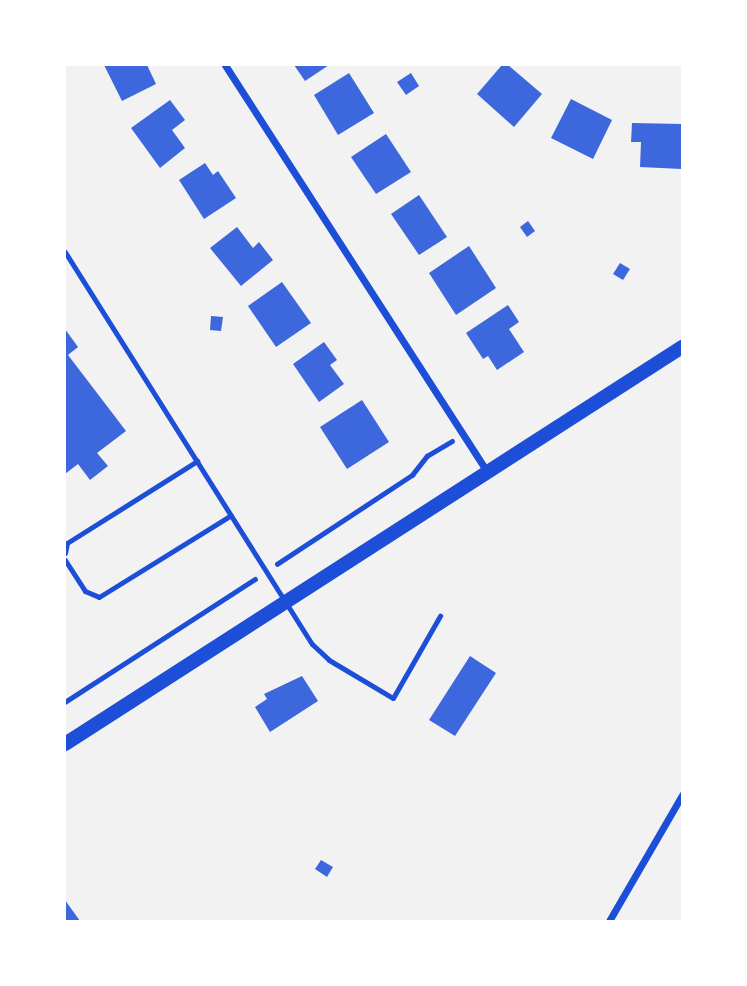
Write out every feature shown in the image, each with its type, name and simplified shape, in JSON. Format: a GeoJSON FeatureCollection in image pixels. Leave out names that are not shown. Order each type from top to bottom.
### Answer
{"type":"FeatureCollection","features":[{"type":"Feature","properties":{"kind":"main road"},"geometry":{"type":"LineString","coordinates":[[65,744],[682,346]]}},
{"type":"Feature","properties":{"kind":"street"},"geometry":{"type":"LineString","coordinates":[[225,65],[487,471]]}},
{"type":"Feature","properties":{"kind":"street"},"geometry":{"type":"LineString","coordinates":[[609,921],[682,795]]}},
{"type":"Feature","properties":{"kind":"lane"},"geometry":{"type":"LineString","coordinates":[[65,252],[312,644],[329,660],[393,698],[440,616]]}},
{"type":"Feature","properties":{"kind":"lane"},"geometry":{"type":"LineString","coordinates":[[65,553],[67,543],[197,461]]}},
{"type":"Feature","properties":{"kind":"lane"},"geometry":{"type":"LineString","coordinates":[[65,560],[85,591],[99,597],[231,515]]}},
{"type":"Feature","properties":{"kind":"building"},"geometry":{"type":"Polygon","coordinates":[[[104,65],[147,65],[156,84],[122,101],[104,65]]]}},
{"type":"Feature","properties":{"kind":"building"},"geometry":{"type":"Polygon","coordinates":[[[294,65],[329,65],[305,81],[294,65]]]}},
{"type":"Feature","properties":{"kind":"building"},"geometry":{"type":"Polygon","coordinates":[[[502,65],[508,65],[542,94],[514,127],[477,94],[502,65]]]}},
{"type":"Feature","properties":{"kind":"building"},"geometry":{"type":"Polygon","coordinates":[[[349,73],[374,113],[338,135],[314,95],[349,73]]]}},
{"type":"Feature","properties":{"kind":"building"},"geometry":{"type":"Polygon","coordinates":[[[411,73],[419,86],[406,95],[397,82],[411,73]]]}},
{"type":"Feature","properties":{"kind":"building"},"geometry":{"type":"Polygon","coordinates":[[[571,99],[612,120],[593,159],[551,138],[571,99]]]}},
{"type":"Feature","properties":{"kind":"building"},"geometry":{"type":"Polygon","coordinates":[[[170,100],[185,120],[172,130],[185,148],[160,168],[131,128],[170,100]]]}},
{"type":"Feature","properties":{"kind":"building"},"geometry":{"type":"Polygon","coordinates":[[[632,123],[682,124],[682,169],[640,167],[641,142],[631,142],[632,123]]]}},
{"type":"Feature","properties":{"kind":"building"},"geometry":{"type":"Polygon","coordinates":[[[386,134],[411,172],[376,194],[351,157],[386,134]]]}},
{"type":"Feature","properties":{"kind":"building"},"geometry":{"type":"Polygon","coordinates":[[[205,163],[213,175],[218,171],[236,198],[204,219],[179,180],[205,163]]]}},
{"type":"Feature","properties":{"kind":"building"},"geometry":{"type":"Polygon","coordinates":[[[419,195],[447,237],[419,255],[391,214],[419,195]]]}},
{"type":"Feature","properties":{"kind":"building"},"geometry":{"type":"Polygon","coordinates":[[[528,221],[535,231],[527,237],[520,227],[528,221]]]}},
{"type":"Feature","properties":{"kind":"building"},"geometry":{"type":"Polygon","coordinates":[[[237,227],[253,248],[259,242],[273,260],[241,286],[210,248],[237,227]]]}},
{"type":"Feature","properties":{"kind":"building"},"geometry":{"type":"Polygon","coordinates":[[[469,246],[496,288],[456,315],[429,273],[469,246]]]}},
{"type":"Feature","properties":{"kind":"building"},"geometry":{"type":"Polygon","coordinates":[[[620,263],[630,269],[623,280],[613,274],[620,263]]]}},
{"type":"Feature","properties":{"kind":"building"},"geometry":{"type":"Polygon","coordinates":[[[282,282],[311,323],[276,347],[248,306],[282,282]]]}},
{"type":"Feature","properties":{"kind":"building"},"geometry":{"type":"Polygon","coordinates":[[[508,305],[519,322],[509,329],[524,352],[497,370],[488,356],[483,359],[466,333],[508,305]]]}},
{"type":"Feature","properties":{"kind":"building"},"geometry":{"type":"Polygon","coordinates":[[[211,316],[223,317],[221,331],[210,330],[211,316]]]}},
{"type":"Feature","properties":{"kind":"building"},"geometry":{"type":"Polygon","coordinates":[[[65,329],[78,347],[68,355],[126,431],[97,453],[108,466],[90,480],[78,464],[65,474],[65,329]]]}},
{"type":"Feature","properties":{"kind":"building"},"geometry":{"type":"Polygon","coordinates":[[[324,342],[337,360],[330,365],[344,384],[319,402],[293,364],[324,342]]]}},
{"type":"Feature","properties":{"kind":"building"},"geometry":{"type":"Polygon","coordinates":[[[362,400],[389,442],[347,469],[320,427],[362,400]]]}},
{"type":"Feature","properties":{"kind":"building"},"geometry":{"type":"Polygon","coordinates":[[[470,656],[496,673],[455,736],[429,720],[470,656]]]}},
{"type":"Feature","properties":{"kind":"building"},"geometry":{"type":"Polygon","coordinates":[[[302,676],[318,701],[270,732],[255,707],[267,699],[264,694],[302,676]]]}},
{"type":"Feature","properties":{"kind":"building"},"geometry":{"type":"Polygon","coordinates":[[[321,860],[333,867],[327,877],[315,869],[321,860]]]}},
{"type":"Feature","properties":{"kind":"building"},"geometry":{"type":"Polygon","coordinates":[[[65,900],[80,921],[65,921],[65,900]]]}}]}
